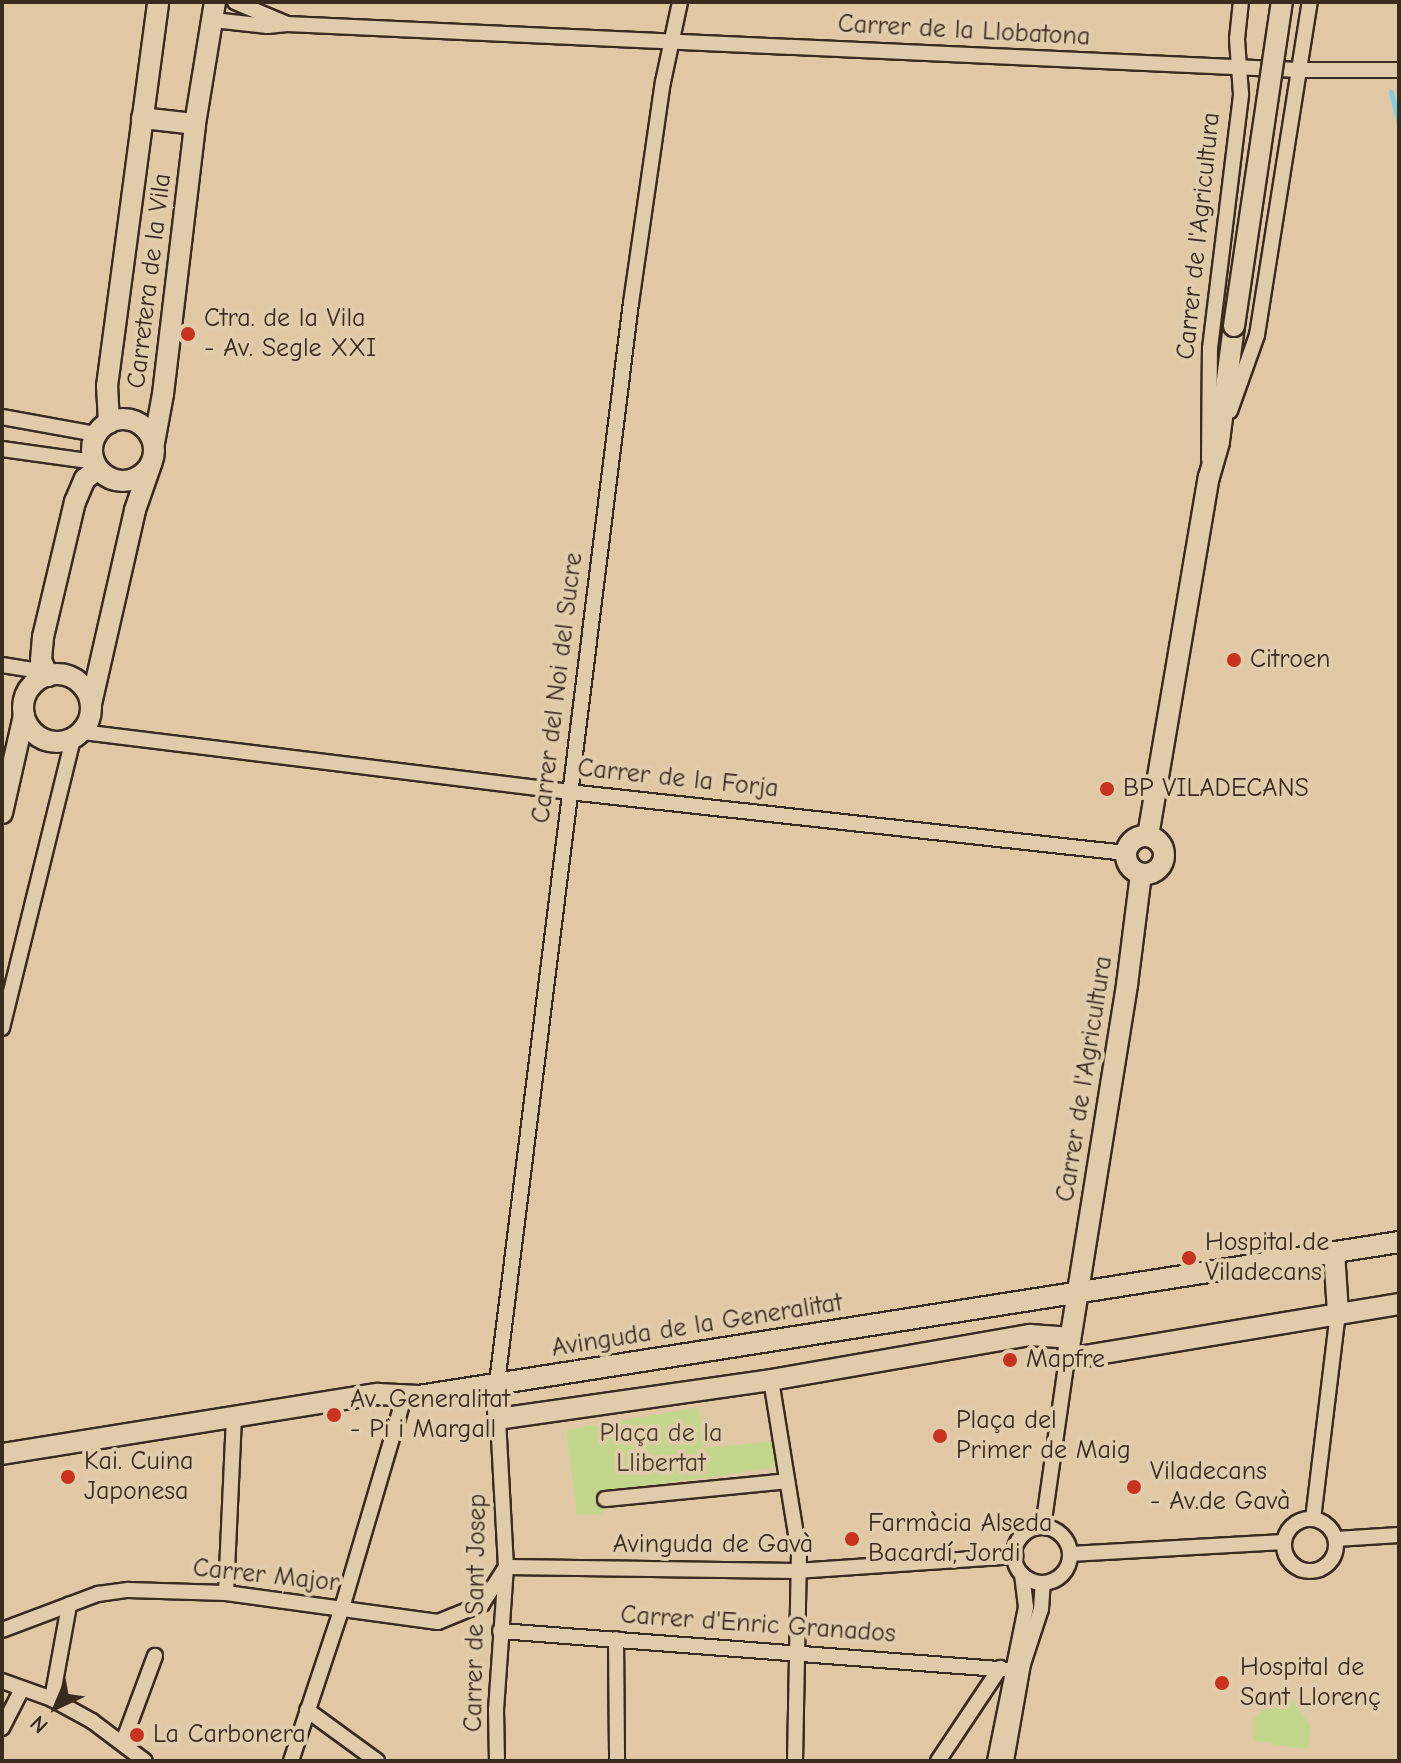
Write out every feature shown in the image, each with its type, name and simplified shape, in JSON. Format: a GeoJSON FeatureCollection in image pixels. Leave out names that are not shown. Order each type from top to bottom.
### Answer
{"type":"FeatureCollection","features":[{"type":"Feature","properties":{"kind":"street","name":"Carretera de la Vila"},"geometry":{"type":"LineString","coordinates":[[102,428],[158,2]]}},
{"type":"Feature","properties":{"kind":"street"},"geometry":{"type":"LineString","coordinates":[[219,12],[235,2]]}},
{"type":"Feature","properties":{"kind":"street","name":"Carrer de la Llobatona"},"geometry":{"type":"LineString","coordinates":[[235,2],[287,24]]}},
{"type":"Feature","properties":{"kind":"street","name":"Carrer del Noi del Sucre"},"geometry":{"type":"LineString","coordinates":[[497,1383],[633,287],[663,82],[680,2]]}},
{"type":"Feature","properties":{"kind":"street","name":"Carrer de l'Agricultura"},"geometry":{"type":"LineString","coordinates":[[1209,477],[1210,348],[1241,94],[1237,39],[1241,2]]}},
{"type":"Feature","properties":{"kind":"street","name":"Carrer de l'Agricultura"},"geometry":{"type":"LineString","coordinates":[[1219,441],[1282,2]]}},
{"type":"Feature","properties":{"kind":"street","name":"Carrer de l'Agricultura"},"geometry":{"type":"LineString","coordinates":[[1148,836],[1209,477],[1257,335],[1310,2]]}},
{"type":"Feature","properties":{"kind":"street","name":"Carretera de la Vila"},"geometry":{"type":"LineString","coordinates":[[154,443],[163,394],[195,124],[209,40],[219,12]]}},
{"type":"Feature","properties":{"kind":"street","name":"Carrer de la Llobatona"},"geometry":{"type":"LineString","coordinates":[[219,12],[268,26],[287,24],[1299,70],[1399,70]]}},
{"type":"Feature","properties":{"kind":"street"},"geometry":{"type":"LineString","coordinates":[[142,118],[195,124]]}},
{"type":"Feature","properties":{"kind":"street"},"geometry":{"type":"LineString","coordinates":[[2,417],[102,428],[122,419],[136,422],[147,430],[154,443],[151,464],[135,510],[88,722],[78,735],[2,1028]]}},
{"type":"Feature","properties":{"kind":"street"},"geometry":{"type":"LineString","coordinates":[[96,466],[92,447],[102,428]]}},
{"type":"Feature","properties":{"kind":"street"},"geometry":{"type":"LineString","coordinates":[[2,449],[96,466],[113,480],[131,481],[151,464]]}},
{"type":"Feature","properties":{"kind":"street"},"geometry":{"type":"LineString","coordinates":[[46,677],[41,660],[43,637],[75,502],[85,479],[96,466]]}},
{"type":"Feature","properties":{"kind":"street"},"geometry":{"type":"LineString","coordinates":[[2,665],[33,670],[46,677]]}},
{"type":"Feature","properties":{"kind":"street"},"geometry":{"type":"LineString","coordinates":[[2,813],[28,693],[46,677],[62,675],[76,680],[86,690],[91,704]]}},
{"type":"Feature","properties":{"kind":"street"},"geometry":{"type":"LineString","coordinates":[[24,715],[34,733],[46,740],[59,742],[78,735]]}},
{"type":"Feature","properties":{"kind":"street","name":"Carrer de la Forja"},"geometry":{"type":"LineString","coordinates":[[78,735],[1126,853]]}},
{"type":"Feature","properties":{"kind":"street"},"geometry":{"type":"LineString","coordinates":[[12,769],[46,740]]}},
{"type":"Feature","properties":{"kind":"street"},"geometry":{"type":"LineString","coordinates":[[1148,836],[1163,846],[1165,859],[1153,873],[1141,874],[1128,864],[1126,853],[1136,839],[1148,836]]}},
{"type":"Feature","properties":{"kind":"street","name":"Carrer de l'Agricultura"},"geometry":{"type":"LineString","coordinates":[[1067,1359],[1141,874]]}},
{"type":"Feature","properties":{"kind":"street","name":"Avinguda de la Generalitat"},"geometry":{"type":"LineString","coordinates":[[2,1454],[378,1394],[404,1398],[1399,1242]]}},
{"type":"Feature","properties":{"kind":"street"},"geometry":{"type":"LineString","coordinates":[[1313,1519],[1338,1312],[1334,1252]]}},
{"type":"Feature","properties":{"kind":"street"},"geometry":{"type":"LineString","coordinates":[[1043,1527],[1067,1359],[1399,1304]]}},
{"type":"Feature","properties":{"kind":"street"},"geometry":{"type":"LineString","coordinates":[[497,1383],[498,1419],[771,1380],[1030,1335],[1069,1338]]}},
{"type":"Feature","properties":{"kind":"street"},"geometry":{"type":"LineString","coordinates":[[771,1380],[799,1553],[796,1571],[795,1761]]}},
{"type":"Feature","properties":{"kind":"street"},"geometry":{"type":"LineString","coordinates":[[291,1761],[342,1608],[404,1398]]}},
{"type":"Feature","properties":{"kind":"street"},"geometry":{"type":"LineString","coordinates":[[226,1593],[234,1418]]}},
{"type":"Feature","properties":{"kind":"street","name":"Carrer de Sant Josep"},"geometry":{"type":"LineString","coordinates":[[497,1761],[500,1631],[506,1567],[498,1419]]}},
{"type":"Feature","properties":{"kind":"street"},"geometry":{"type":"LineString","coordinates":[[605,1499],[787,1481]]}},
{"type":"Feature","properties":{"kind":"street"},"geometry":{"type":"LineString","coordinates":[[1313,1519],[1329,1526],[1336,1539],[1330,1562],[1310,1571],[1290,1561],[1284,1542],[1291,1527],[1313,1519]]}},
{"type":"Feature","properties":{"kind":"street"},"geometry":{"type":"LineString","coordinates":[[995,1761],[1006,1669],[1026,1607],[1022,1574],[1015,1556],[1016,1547],[1026,1533],[1043,1527],[1065,1539],[1070,1554],[1069,1563],[1060,1578],[1043,1583],[1022,1574]]}},
{"type":"Feature","properties":{"kind":"street"},"geometry":{"type":"LineString","coordinates":[[1336,1539],[1399,1535]]}},
{"type":"Feature","properties":{"kind":"street"},"geometry":{"type":"LineString","coordinates":[[1070,1554],[1284,1542]]}},
{"type":"Feature","properties":{"kind":"street","name":"Avinguda de Gavà"},"geometry":{"type":"LineString","coordinates":[[506,1567],[796,1571],[1015,1556]]}},
{"type":"Feature","properties":{"kind":"street","name":"Carrer Major"},"geometry":{"type":"LineString","coordinates":[[2,1630],[98,1594],[170,1591],[226,1593],[438,1622],[482,1604],[506,1567]]}},
{"type":"Feature","properties":{"kind":"street"},"geometry":{"type":"LineString","coordinates":[[1006,1761],[1023,1664],[1041,1609],[1043,1583]]}},
{"type":"Feature","properties":{"kind":"street"},"geometry":{"type":"LineString","coordinates":[[52,1699],[69,1605]]}},
{"type":"Feature","properties":{"kind":"street","name":"Carrer d'Enric Granados"},"geometry":{"type":"LineString","coordinates":[[500,1631],[1006,1669]]}},
{"type":"Feature","properties":{"kind":"street"},"geometry":{"type":"LineString","coordinates":[[616,1639],[617,1761]]}},
{"type":"Feature","properties":{"kind":"street"},"geometry":{"type":"LineString","coordinates":[[123,1742],[155,1656]]}},
{"type":"Feature","properties":{"kind":"street"},"geometry":{"type":"LineString","coordinates":[[938,1761],[1006,1669]]}},
{"type":"Feature","properties":{"kind":"street"},"geometry":{"type":"LineString","coordinates":[[2,1681],[52,1699],[123,1742],[145,1761]]}},
{"type":"Feature","properties":{"kind":"street"},"geometry":{"type":"LineString","coordinates":[[2,1728],[22,1689]]}},
{"type":"Feature","properties":{"kind":"street"},"geometry":{"type":"LineString","coordinates":[[307,1710],[377,1761]]}},
{"type":"Feature","properties":{"kind":"green space","name":"Plaça de la Llibertat"},"geometry":{"type":"Polygon","coordinates":[[[699,1407],[703,1448],[777,1441],[779,1467],[605,1492],[603,1514],[577,1515],[566,1430],[699,1407]]]}},
{"type":"Feature","properties":{"kind":"green space"},"geometry":{"type":"Polygon","coordinates":[[[1282,1695],[1289,1695],[1310,1725],[1309,1745],[1304,1749],[1253,1741],[1253,1719],[1282,1695]]]}},
{"type":"Feature","properties":{"kind":"waterway"},"geometry":{"type":"LineString","coordinates":[[1391,92],[1399,124]]}},
{"type":"Feature","properties":{"kind":"place","name":"Ctra. de la Vila - Av. Segle XXI"},"geometry":{"type":"Point","coordinates":[188,334]}},
{"type":"Feature","properties":{"kind":"place","name":"Citroen"},"geometry":{"type":"Point","coordinates":[1234,660]}},
{"type":"Feature","properties":{"kind":"place","name":"BP VILADECANS"},"geometry":{"type":"Point","coordinates":[1107,789]}},
{"type":"Feature","properties":{"kind":"place","name":"Hospital de Viladecans"},"geometry":{"type":"Point","coordinates":[1189,1258]}},
{"type":"Feature","properties":{"kind":"place","name":"Mapfre"},"geometry":{"type":"Point","coordinates":[1010,1360]}},
{"type":"Feature","properties":{"kind":"place","name":"Av. Generalitat - Pi i Margall"},"geometry":{"type":"Point","coordinates":[334,1415]}},
{"type":"Feature","properties":{"kind":"place","name":"Plaça del Primer de Maig"},"geometry":{"type":"Point","coordinates":[940,1436]}},
{"type":"Feature","properties":{"kind":"place","name":"Kai. Cuina Japonesa"},"geometry":{"type":"Point","coordinates":[68,1477]}},
{"type":"Feature","properties":{"kind":"place","name":"Viladecans - Av.de Gavà"},"geometry":{"type":"Point","coordinates":[1134,1487]}},
{"type":"Feature","properties":{"kind":"place","name":"Farmàcia Alseda Bacardí, Jordi"},"geometry":{"type":"Point","coordinates":[852,1539]}},
{"type":"Feature","properties":{"kind":"place","name":"Hospital de Sant Llorenç"},"geometry":{"type":"Point","coordinates":[1222,1683]}},
{"type":"Feature","properties":{"kind":"place","name":"La Carbonera"},"geometry":{"type":"Point","coordinates":[137,1735]}}]}
